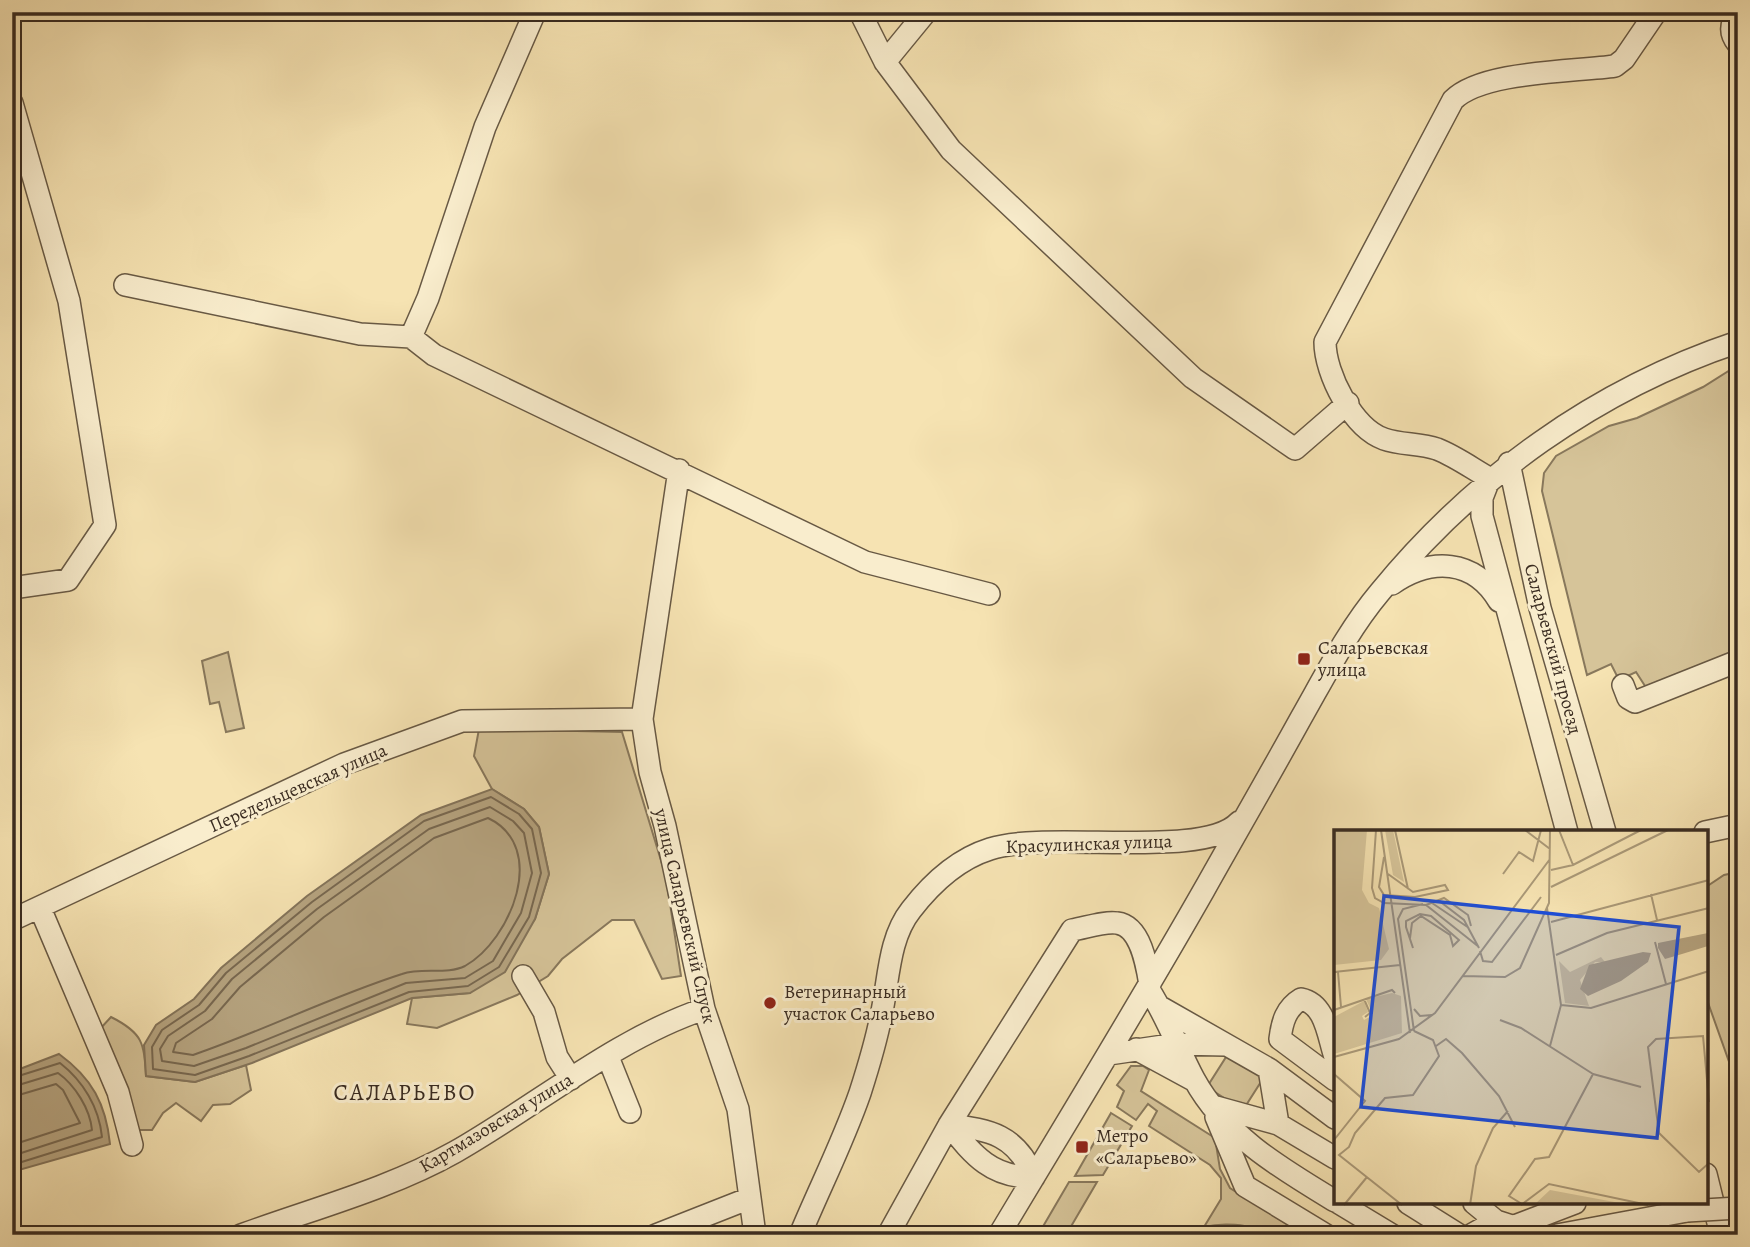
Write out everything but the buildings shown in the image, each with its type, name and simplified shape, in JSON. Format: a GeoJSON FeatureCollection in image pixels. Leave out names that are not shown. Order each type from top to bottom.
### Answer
{"type":"FeatureCollection","features":[{"type":"Feature","properties":{"kind":"street"},"geometry":{"type":"LineString","coordinates":[[411,337],[428,298],[485,127],[536,12]]}},
{"type":"Feature","properties":{"kind":"street"},"geometry":{"type":"LineString","coordinates":[[860,12],[885,62],[951,150],[1193,378],[1295,449],[1348,403]]}},
{"type":"Feature","properties":{"kind":"street"},"geometry":{"type":"LineString","coordinates":[[885,62],[926,12]]}},
{"type":"Feature","properties":{"kind":"street"},"geometry":{"type":"LineString","coordinates":[[1489,478],[1440,450],[1379,437],[1371,432],[1331,379],[1325,342],[1453,100],[1471,86],[1485,81],[1615,66],[1623,59],[1656,12]]}},
{"type":"Feature","properties":{"kind":"street"},"geometry":{"type":"LineString","coordinates":[[1738,13],[1731,23],[1738,44]]}},
{"type":"Feature","properties":{"kind":"street"},"geometry":{"type":"LineString","coordinates":[[12,103],[69,301],[105,525],[68,580],[12,588]]}},
{"type":"Feature","properties":{"kind":"street"},"geometry":{"type":"LineString","coordinates":[[125,285],[360,334],[411,337],[435,355],[865,562],[989,594]]}},
{"type":"Feature","properties":{"kind":"street"},"geometry":{"type":"LineString","coordinates":[[999,1235],[1149,986],[1334,660],[1379,593],[1489,478],[1509,463],[1572,420],[1631,387],[1738,342]]}},
{"type":"Feature","properties":{"kind":"street","name":"Саларьевский проезд"},"geometry":{"type":"LineString","coordinates":[[1509,463],[1540,608],[1604,830]]}},
{"type":"Feature","properties":{"kind":"street","name":"улица Саларьевский Спуск"},"geometry":{"type":"LineString","coordinates":[[679,471],[642,719],[650,772],[673,862],[704,1009],[738,1109],[755,1235]]}},
{"type":"Feature","properties":{"kind":"street"},"geometry":{"type":"LineString","coordinates":[[1489,478],[1482,498],[1482,516],[1566,830]]}},
{"type":"Feature","properties":{"kind":"street"},"geometry":{"type":"LineString","coordinates":[[1379,593],[1398,580],[1428,568],[1456,567],[1483,579],[1509,617]]}},
{"type":"Feature","properties":{"kind":"street"},"geometry":{"type":"LineString","coordinates":[[1623,685],[1628,698],[1635,702],[1738,661]]}},
{"type":"Feature","properties":{"kind":"street","name":"Передельцевская улица"},"geometry":{"type":"LineString","coordinates":[[12,920],[344,764],[462,721],[642,719]]}},
{"type":"Feature","properties":{"kind":"street","name":"Красулинская улица"},"geometry":{"type":"LineString","coordinates":[[800,1235],[832,1167],[859,1093],[882,1015],[886,977],[895,945],[908,912],[927,891],[964,861],[991,849],[1092,840],[1204,840],[1236,826],[1248,812]]}},
{"type":"Feature","properties":{"kind":"street"},"geometry":{"type":"LineString","coordinates":[[1708,831],[1738,825]]}},
{"type":"Feature","properties":{"kind":"street"},"geometry":{"type":"LineString","coordinates":[[40,908],[118,1092],[132,1145]]}},
{"type":"Feature","properties":{"kind":"street"},"geometry":{"type":"LineString","coordinates":[[888,1235],[949,1125],[1072,930],[1117,923],[1129,928],[1147,963],[1149,986],[1162,1008],[1195,1081],[1212,1105],[1263,1157],[1334,1200]]}},
{"type":"Feature","properties":{"kind":"street"},"geometry":{"type":"LineString","coordinates":[[523,976],[544,1012],[557,1057],[571,1079]]}},
{"type":"Feature","properties":{"kind":"street"},"geometry":{"type":"LineString","coordinates":[[1334,1054],[1319,1010],[1310,1001],[1301,999],[1292,1004],[1285,1014],[1280,1039],[1334,1079]]}},
{"type":"Feature","properties":{"kind":"street"},"geometry":{"type":"LineString","coordinates":[[1162,1008],[1269,1069],[1334,1117]]}},
{"type":"Feature","properties":{"kind":"street","name":"Картмазовская улица"},"geometry":{"type":"LineString","coordinates":[[241,1235],[417,1171],[457,1151],[608,1057],[680,1017],[704,1009]]}},
{"type":"Feature","properties":{"kind":"street"},"geometry":{"type":"LineString","coordinates":[[1109,1054],[1177,1044],[1231,1045]]}},
{"type":"Feature","properties":{"kind":"street"},"geometry":{"type":"LineString","coordinates":[[1136,1049],[1195,1081]]}},
{"type":"Feature","properties":{"kind":"street"},"geometry":{"type":"LineString","coordinates":[[608,1057],[630,1112]]}},
{"type":"Feature","properties":{"kind":"street"},"geometry":{"type":"LineString","coordinates":[[1269,1069],[1278,1124]]}},
{"type":"Feature","properties":{"kind":"street"},"geometry":{"type":"LineString","coordinates":[[1212,1105],[1278,1124],[1334,1157]]}},
{"type":"Feature","properties":{"kind":"street"},"geometry":{"type":"LineString","coordinates":[[1212,1105],[1245,1186],[1326,1235]]}},
{"type":"Feature","properties":{"kind":"street"},"geometry":{"type":"LineString","coordinates":[[949,1125],[973,1154],[1010,1177],[1034,1177]]}},
{"type":"Feature","properties":{"kind":"street"},"geometry":{"type":"LineString","coordinates":[[1708,1182],[1721,1235]]}},
{"type":"Feature","properties":{"kind":"street"},"geometry":{"type":"LineString","coordinates":[[656,1235],[750,1198]]}},
{"type":"Feature","properties":{"kind":"street"},"geometry":{"type":"LineString","coordinates":[[1342,1205],[1392,1235]]}},
{"type":"Feature","properties":{"kind":"street"},"geometry":{"type":"LineString","coordinates":[[1411,1205],[1459,1235]]}},
{"type":"Feature","properties":{"kind":"street"},"geometry":{"type":"LineString","coordinates":[[1477,1205],[1504,1224],[1541,1235]]}},
{"type":"Feature","properties":{"kind":"street"},"geometry":{"type":"LineString","coordinates":[[1471,1235],[1568,1205]]}},
{"type":"Feature","properties":{"kind":"street"},"geometry":{"type":"LineString","coordinates":[[1557,1235],[1687,1211],[1738,1208]]}},
{"type":"Feature","properties":{"kind":"shaded area"},"geometry":{"type":"Polygon","coordinates":[[[1738,365],[1738,654],[1647,689],[1636,672],[1619,680],[1611,664],[1587,675],[1542,491],[1544,473],[1556,456],[1609,426],[1637,418],[1703,387],[1738,365]]]}},
{"type":"Feature","properties":{"kind":"shaded area"},"geometry":{"type":"Polygon","coordinates":[[[228,652],[244,728],[226,732],[219,702],[210,704],[202,661],[228,652]]]}},
{"type":"Feature","properties":{"kind":"shaded area"},"geometry":{"type":"Polygon","coordinates":[[[479,729],[622,732],[666,877],[681,976],[662,979],[634,920],[612,920],[562,959],[548,976],[517,995],[437,1028],[407,1024],[412,998],[470,993],[535,919],[549,874],[539,827],[524,809],[492,789],[474,756],[479,729]]]}},
{"type":"Feature","properties":{"kind":"shaded area"},"geometry":{"type":"Polygon","coordinates":[[[1738,872],[1738,1087],[1708,1003],[1708,886],[1724,875],[1738,872]]]}},
{"type":"Feature","properties":{"kind":"shaded area"},"geometry":{"type":"Polygon","coordinates":[[[111,1017],[130,1028],[140,1040],[146,1076],[195,1082],[246,1065],[251,1090],[230,1104],[213,1105],[201,1121],[176,1103],[163,1113],[152,1130],[135,1130],[99,1030],[111,1017]]]}},
{"type":"Feature","properties":{"kind":"shaded area"},"geometry":{"type":"Polygon","coordinates":[[[1228,1054],[1264,1077],[1243,1110],[1207,1087],[1228,1054]]]}},
{"type":"Feature","properties":{"kind":"shaded area"},"geometry":{"type":"Polygon","coordinates":[[[1131,1066],[1143,1066],[1149,1070],[1141,1091],[1215,1138],[1220,1169],[1230,1188],[1304,1235],[1230,1224],[1204,1227],[1221,1199],[1221,1178],[1210,1165],[1149,1126],[1157,1111],[1148,1104],[1136,1120],[1117,1107],[1124,1091],[1117,1085],[1131,1066]]]}},
{"type":"Feature","properties":{"kind":"shaded area"},"geometry":{"type":"Polygon","coordinates":[[[1111,1113],[1132,1126],[1103,1175],[1075,1176],[1111,1113]]]}},
{"type":"Feature","properties":{"kind":"shaded area"},"geometry":{"type":"Polygon","coordinates":[[[1069,1182],[1097,1182],[1066,1235],[1038,1235],[1069,1182]]]}},
{"type":"Feature","properties":{"kind":"water"},"geometry":{"type":"Polygon","coordinates":[[[492,789],[524,809],[539,827],[549,874],[535,919],[505,972],[470,993],[412,998],[252,1063],[195,1082],[146,1076],[144,1045],[156,1025],[194,999],[221,968],[307,896],[421,815],[492,789]]]}},
{"type":"Feature","properties":{"kind":"water"},"geometry":{"type":"Polygon","coordinates":[[[59,1054],[89,1082],[101,1104],[110,1144],[12,1172],[12,1072],[59,1054]]]}},
{"type":"Feature","properties":{"kind":"place","name":"Саларьевская улица"},"geometry":{"type":"Point","coordinates":[1304,659]}},
{"type":"Feature","properties":{"kind":"place","name":"Ветеринарный участок Саларьево"},"geometry":{"type":"Point","coordinates":[770,1003]}},
{"type":"Feature","properties":{"kind":"place","name":"Метро «Саларьево»"},"geometry":{"type":"Point","coordinates":[1082,1147]}},
{"type":"Feature","properties":{"kind":"district","name":"САЛАРЬЕВО"},"geometry":{"type":"Point","coordinates":[405,1092]}}]}
